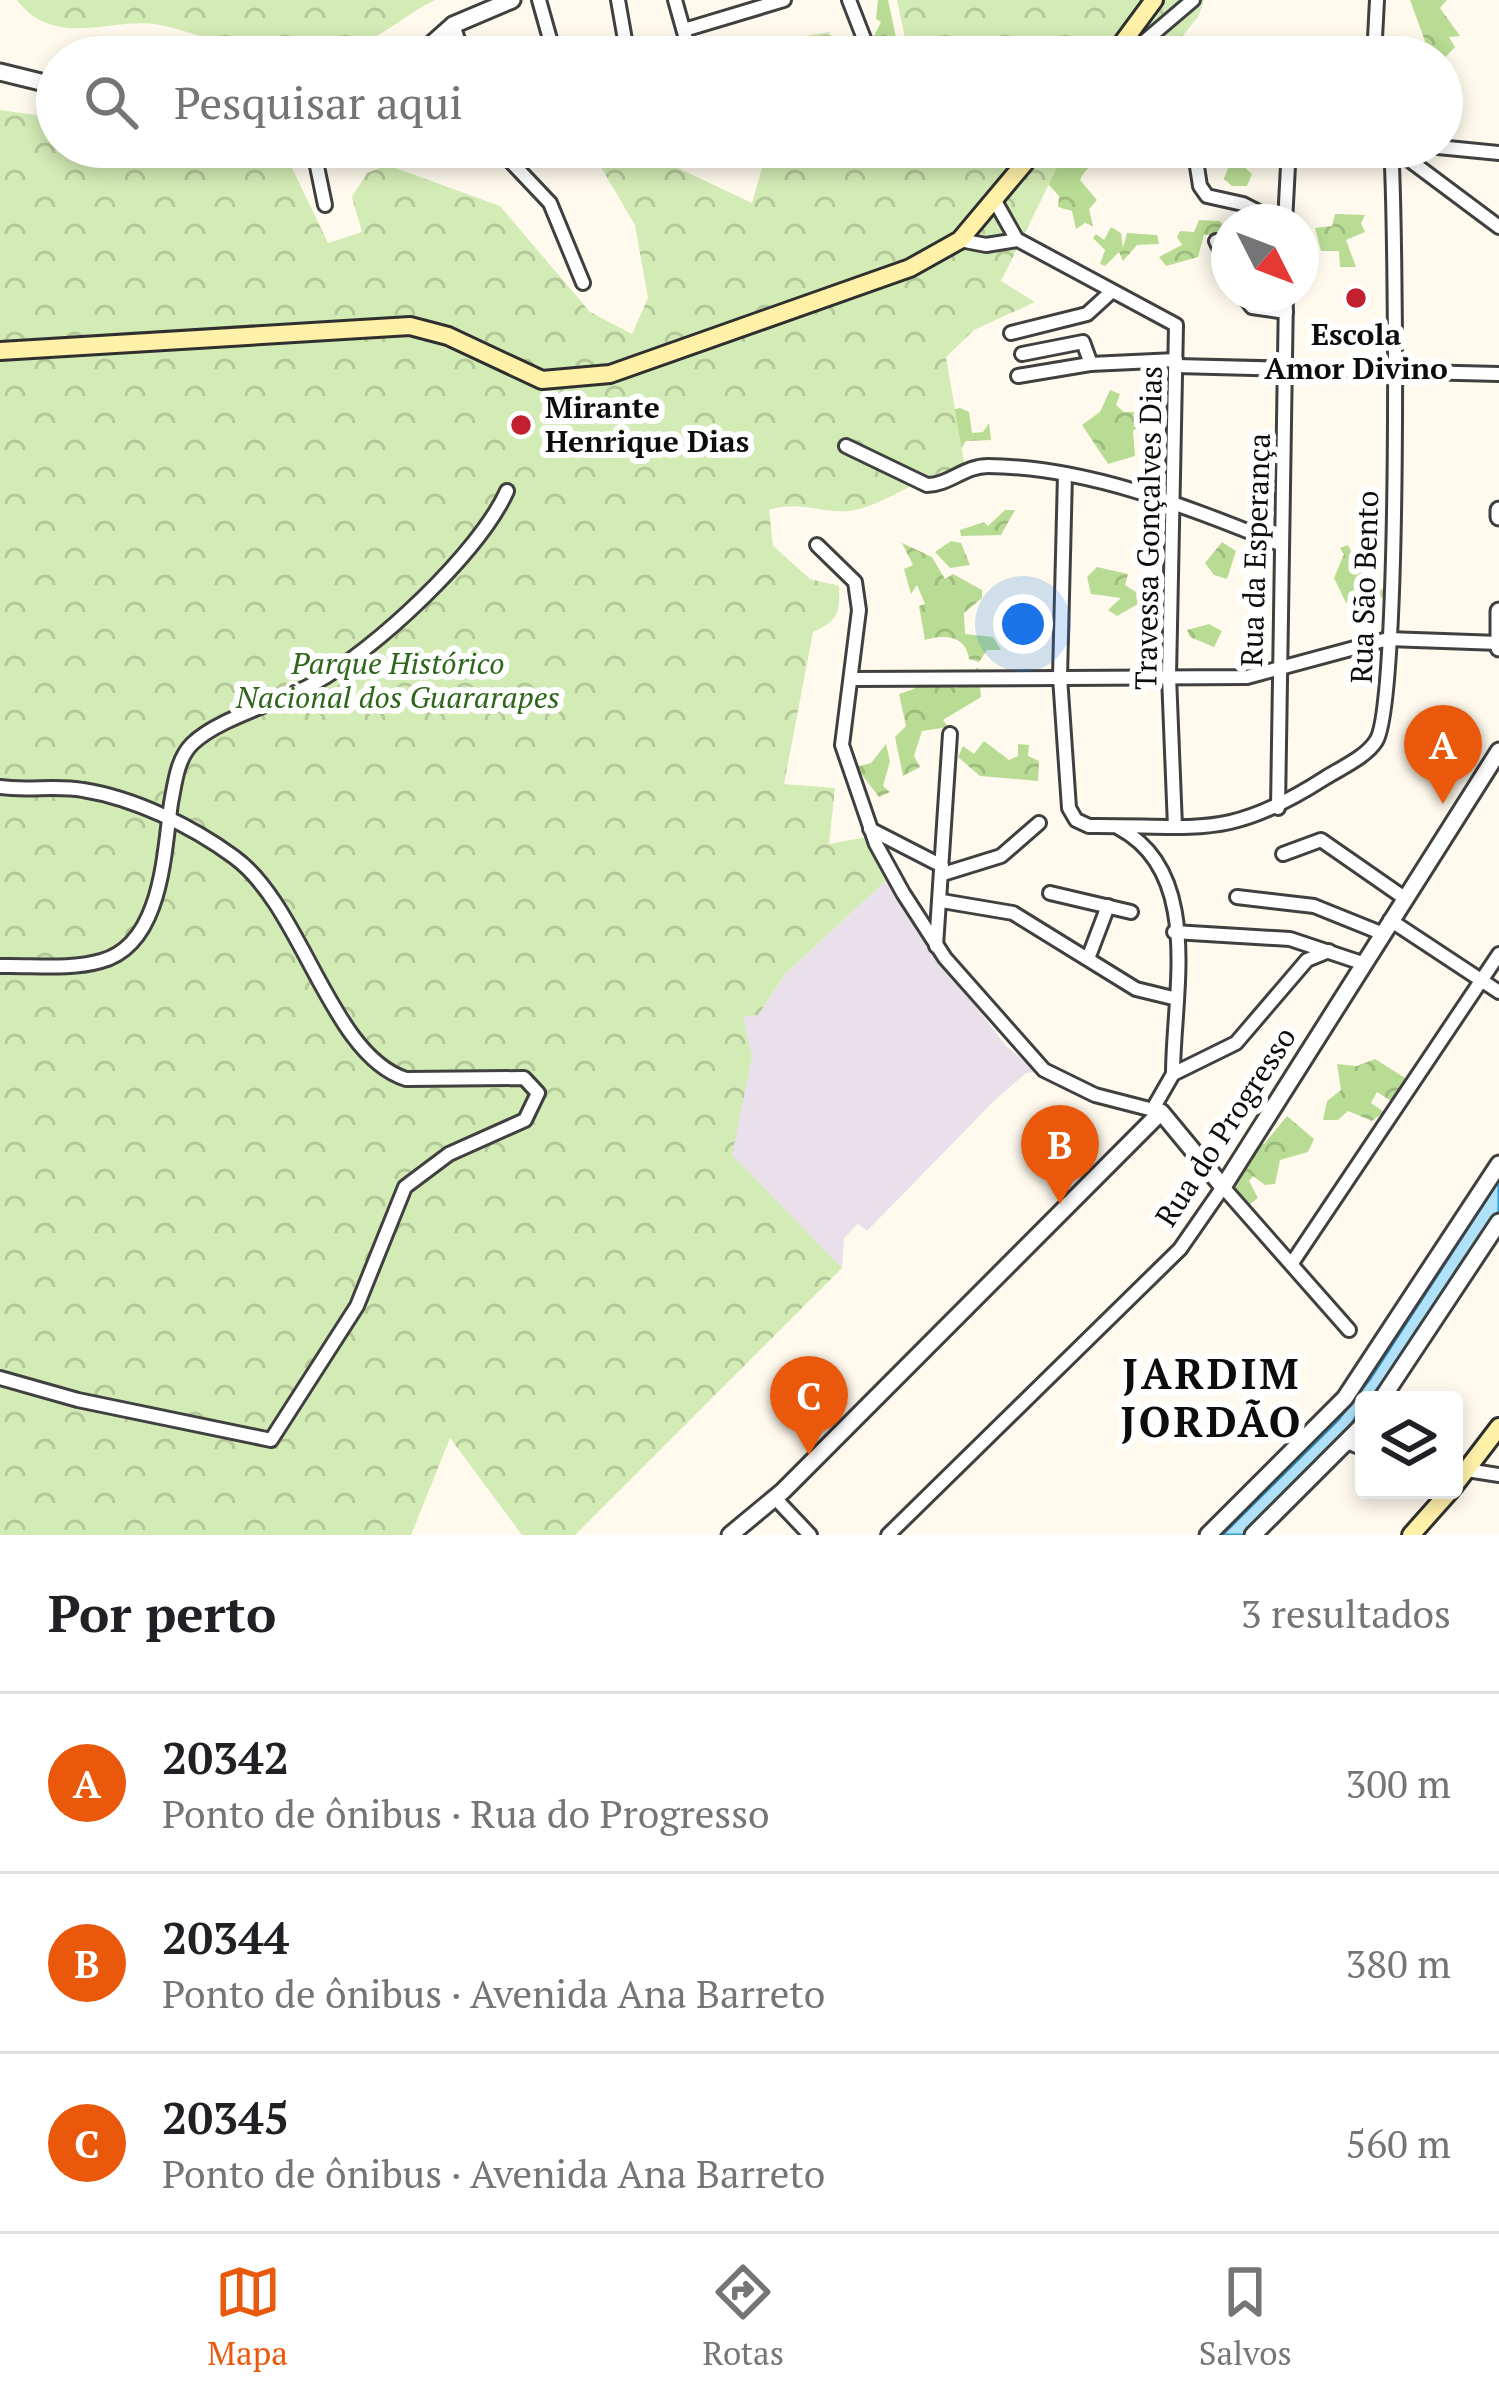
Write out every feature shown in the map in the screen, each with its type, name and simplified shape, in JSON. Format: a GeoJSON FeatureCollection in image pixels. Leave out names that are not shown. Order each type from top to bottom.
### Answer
{"type":"FeatureCollection","features":[{"type":"Feature","properties":{"kind":"main road"},"geometry":{"type":"LineString","coordinates":[[1127,36],[1154,0]]}},
{"type":"Feature","properties":{"kind":"main road"},"geometry":{"type":"LineString","coordinates":[[0,351],[410,326],[448,336],[542,380],[578,381],[640,365],[910,268],[960,240],[1021,168]]}},
{"type":"Feature","properties":{"kind":"main road"},"geometry":{"type":"LineString","coordinates":[[1463,1467],[1499,1427]]}},
{"type":"Feature","properties":{"kind":"main road"},"geometry":{"type":"LineString","coordinates":[[1411,1535],[1442,1499]]}},
{"type":"Feature","properties":{"kind":"street"},"geometry":{"type":"LineString","coordinates":[[441,36],[453,25],[512,0]]}},
{"type":"Feature","properties":{"kind":"street"},"geometry":{"type":"LineString","coordinates":[[538,0],[549,36]]}},
{"type":"Feature","properties":{"kind":"street"},"geometry":{"type":"LineString","coordinates":[[618,0],[624,36]]}},
{"type":"Feature","properties":{"kind":"street"},"geometry":{"type":"LineString","coordinates":[[675,0],[686,36]]}},
{"type":"Feature","properties":{"kind":"street"},"geometry":{"type":"LineString","coordinates":[[684,30],[784,0]]}},
{"type":"Feature","properties":{"kind":"street"},"geometry":{"type":"LineString","coordinates":[[849,0],[863,36]]}},
{"type":"Feature","properties":{"kind":"street"},"geometry":{"type":"LineString","coordinates":[[1151,36],[1193,0]]}},
{"type":"Feature","properties":{"kind":"street"},"geometry":{"type":"LineString","coordinates":[[1375,36],[1377,0]]}},
{"type":"Feature","properties":{"kind":"street"},"geometry":{"type":"LineString","coordinates":[[453,25],[457,36]]}},
{"type":"Feature","properties":{"kind":"street"},"geometry":{"type":"LineString","coordinates":[[0,72],[36,81]]}},
{"type":"Feature","properties":{"kind":"street"},"geometry":{"type":"LineString","coordinates":[[1463,149],[1499,153]]}},
{"type":"Feature","properties":{"kind":"street"},"geometry":{"type":"LineString","coordinates":[[317,168],[325,205]]}},
{"type":"Feature","properties":{"kind":"street"},"geometry":{"type":"LineString","coordinates":[[517,168],[550,203],[583,284]]}},
{"type":"Feature","properties":{"kind":"street"},"geometry":{"type":"LineString","coordinates":[[1198,168],[1200,186],[1208,196],[1243,204]]}},
{"type":"Feature","properties":{"kind":"street"},"geometry":{"type":"LineString","coordinates":[[1283,204],[1287,168]]}},
{"type":"Feature","properties":{"kind":"street","name":"Rua São Bento"},"geometry":{"type":"LineString","coordinates":[[1116,826],[1216,828],[1278,808],[1373,746],[1379,736],[1388,639],[1397,168]]}},
{"type":"Feature","properties":{"kind":"street"},"geometry":{"type":"LineString","coordinates":[[1421,168],[1499,227]]}},
{"type":"Feature","properties":{"kind":"street"},"geometry":{"type":"LineString","coordinates":[[995,201],[1017,240]]}},
{"type":"Feature","properties":{"kind":"street","name":"Travessa Gonçalves Dias"},"geometry":{"type":"LineString","coordinates":[[960,240],[986,245],[1017,240],[1110,293],[1175,323],[1169,676],[1175,827]]}},
{"type":"Feature","properties":{"kind":"street"},"geometry":{"type":"LineString","coordinates":[[1011,333],[1087,314],[1110,293]]}},
{"type":"Feature","properties":{"kind":"street","name":"Rua da Esperança"},"geometry":{"type":"LineString","coordinates":[[1278,808],[1276,670],[1286,312]]}},
{"type":"Feature","properties":{"kind":"street"},"geometry":{"type":"LineString","coordinates":[[1022,354],[1083,342],[1090,364]]}},
{"type":"Feature","properties":{"kind":"street"},"geometry":{"type":"LineString","coordinates":[[1018,376],[1090,364],[1176,363],[1499,374]]}},
{"type":"Feature","properties":{"kind":"street"},"geometry":{"type":"LineString","coordinates":[[846,446],[927,485],[979,466],[1065,474],[1171,500],[1280,544]]}},
{"type":"Feature","properties":{"kind":"street"},"geometry":{"type":"LineString","coordinates":[[730,1535],[775,1498],[1158,1110],[1173,1074],[1177,999],[1170,881],[1150,850],[1116,826],[1084,824],[1071,814],[1060,677],[1065,474]]}},
{"type":"Feature","properties":{"kind":"street"},"geometry":{"type":"LineString","coordinates":[[0,966],[89,964],[118,954],[154,900],[187,749],[214,730],[319,681],[355,654],[441,579],[494,519],[507,491]]}},
{"type":"Feature","properties":{"kind":"street"},"geometry":{"type":"LineString","coordinates":[[817,545],[855,582],[860,610],[842,745],[870,829],[936,946],[1044,1070],[1095,1095],[1158,1110],[1349,1330]]}},
{"type":"Feature","properties":{"kind":"street"},"geometry":{"type":"LineString","coordinates":[[852,679],[1247,677],[1388,639],[1499,646],[1499,610]]}},
{"type":"Feature","properties":{"kind":"street"},"geometry":{"type":"LineString","coordinates":[[936,946],[950,734]]}},
{"type":"Feature","properties":{"kind":"street","name":"Rua do Progresso"},"geometry":{"type":"LineString","coordinates":[[888,1535],[1180,1249],[1499,752]]}},
{"type":"Feature","properties":{"kind":"street"},"geometry":{"type":"LineString","coordinates":[[0,787],[80,789],[126,800],[238,859],[260,883],[375,1065],[406,1079],[524,1078],[538,1093],[525,1120],[449,1154],[405,1187],[357,1306],[272,1439],[78,1400],[0,1378]]}},
{"type":"Feature","properties":{"kind":"street"},"geometry":{"type":"LineString","coordinates":[[870,829],[942,870],[1001,856],[1039,823]]}},
{"type":"Feature","properties":{"kind":"street"},"geometry":{"type":"LineString","coordinates":[[1283,854],[1321,840],[1403,897]]}},
{"type":"Feature","properties":{"kind":"street"},"geometry":{"type":"LineString","coordinates":[[1050,893],[1130,913]]}},
{"type":"Feature","properties":{"kind":"street"},"geometry":{"type":"LineString","coordinates":[[1237,897],[1314,906],[1385,926],[1499,992]]}},
{"type":"Feature","properties":{"kind":"street"},"geometry":{"type":"LineString","coordinates":[[942,901],[1012,913],[1136,989],[1177,999]]}},
{"type":"Feature","properties":{"kind":"street"},"geometry":{"type":"LineString","coordinates":[[1089,956],[1108,907]]}},
{"type":"Feature","properties":{"kind":"street"},"geometry":{"type":"LineString","coordinates":[[1174,932],[1290,939],[1362,963]]}},
{"type":"Feature","properties":{"kind":"street"},"geometry":{"type":"LineString","coordinates":[[1173,1074],[1236,1043],[1307,960],[1329,951]]}},
{"type":"Feature","properties":{"kind":"street"},"geometry":{"type":"LineString","coordinates":[[1292,1263],[1499,954]]}},
{"type":"Feature","properties":{"kind":"street"},"geometry":{"type":"LineString","coordinates":[[1208,1535],[1346,1398],[1499,1164]]}},
{"type":"Feature","properties":{"kind":"street"},"geometry":{"type":"LineString","coordinates":[[1388,1391],[1499,1222]]}},
{"type":"Feature","properties":{"kind":"street"},"geometry":{"type":"LineString","coordinates":[[1253,1535],[1355,1448]]}},
{"type":"Feature","properties":{"kind":"street"},"geometry":{"type":"LineString","coordinates":[[1463,1469],[1499,1475]]}},
{"type":"Feature","properties":{"kind":"street"},"geometry":{"type":"LineString","coordinates":[[775,1498],[810,1535]]}},
{"type":"Feature","properties":{"kind":"shaded area"},"geometry":{"type":"Polygon","coordinates":[[[891,876],[931,948],[1006,1046],[1037,1072],[1026,1073],[994,1101],[867,1231],[858,1224],[844,1238],[842,1268],[723,1155],[743,1017],[758,1014],[786,973],[891,876]]]}},
{"type":"Feature","properties":{"kind":"green space"},"geometry":{"type":"Polygon","coordinates":[[[17,0],[435,0],[376,36],[202,36],[137,23],[65,28],[32,15],[17,0]]]}},
{"type":"Feature","properties":{"kind":"green space"},"geometry":{"type":"Polygon","coordinates":[[[878,0],[888,0],[896,36],[874,36],[881,22],[876,19],[878,0]]]}},
{"type":"Feature","properties":{"kind":"green space"},"geometry":{"type":"Polygon","coordinates":[[[897,0],[1204,0],[1198,17],[1182,36],[905,36],[897,0]]]}},
{"type":"Feature","properties":{"kind":"green space"},"geometry":{"type":"Polygon","coordinates":[[[1410,0],[1447,0],[1440,8],[1460,36],[1423,36],[1410,0]]]}},
{"type":"Feature","properties":{"kind":"green space","name":"Parque Histórico Nacional dos Guararapes"},"geometry":{"type":"Polygon","coordinates":[[[0,110],[36,115],[36,168],[292,168],[328,243],[362,232],[352,197],[367,173],[395,168],[500,206],[590,312],[632,334],[648,298],[635,225],[601,168],[678,168],[752,203],[762,168],[1057,168],[1001,281],[1035,302],[974,330],[946,357],[965,468],[936,475],[855,510],[792,506],[769,510],[773,546],[810,579],[839,586],[836,615],[813,632],[784,784],[835,788],[829,844],[872,836],[891,876],[786,973],[758,1015],[743,1017],[752,1057],[732,1155],[842,1268],[575,1535],[522,1535],[450,1438],[411,1535],[0,1535],[0,110]]]}},
{"type":"Feature","properties":{"kind":"green space"},"geometry":{"type":"Polygon","coordinates":[[[1056,168],[1090,168],[1080,180],[1097,200],[1089,209],[1093,226],[1085,223],[1076,229],[1072,211],[1058,207],[1059,196],[1049,185],[1056,168]]]}},
{"type":"Feature","properties":{"kind":"green space"},"geometry":{"type":"Polygon","coordinates":[[[1228,168],[1245,168],[1252,174],[1247,186],[1232,186],[1224,179],[1228,168]]]}},
{"type":"Feature","properties":{"kind":"green space"},"geometry":{"type":"Polygon","coordinates":[[[1335,214],[1365,215],[1361,223],[1365,232],[1346,240],[1356,267],[1340,267],[1339,251],[1321,251],[1319,228],[1332,226],[1335,214]]]}},
{"type":"Feature","properties":{"kind":"green space"},"geometry":{"type":"Polygon","coordinates":[[[1199,220],[1211,221],[1211,235],[1204,235],[1198,257],[1166,266],[1159,257],[1182,245],[1177,237],[1180,231],[1194,232],[1199,220]]]}},
{"type":"Feature","properties":{"kind":"green space"},"geometry":{"type":"Polygon","coordinates":[[[1111,227],[1121,233],[1123,248],[1127,233],[1157,235],[1159,244],[1137,245],[1123,261],[1119,252],[1105,266],[1100,264],[1105,250],[1093,238],[1096,234],[1104,240],[1111,227]]]}},
{"type":"Feature","properties":{"kind":"green space"},"geometry":{"type":"Polygon","coordinates":[[[1110,390],[1120,394],[1116,405],[1124,412],[1139,412],[1145,421],[1133,431],[1135,456],[1108,464],[1082,425],[1100,412],[1110,390]]]}},
{"type":"Feature","properties":{"kind":"green space"},"geometry":{"type":"Polygon","coordinates":[[[951,410],[969,412],[972,433],[983,432],[989,423],[991,440],[966,441],[959,452],[951,410]]]}},
{"type":"Feature","properties":{"kind":"green space"},"geometry":{"type":"Polygon","coordinates":[[[1005,510],[1015,510],[1001,535],[961,536],[960,530],[984,522],[988,526],[1005,510]]]}},
{"type":"Feature","properties":{"kind":"green space"},"geometry":{"type":"Polygon","coordinates":[[[951,541],[961,543],[970,565],[950,568],[935,552],[951,541]]]}},
{"type":"Feature","properties":{"kind":"green space"},"geometry":{"type":"Polygon","coordinates":[[[1222,542],[1236,551],[1227,579],[1214,575],[1205,563],[1222,542]]]}},
{"type":"Feature","properties":{"kind":"green space"},"geometry":{"type":"Polygon","coordinates":[[[902,543],[932,557],[945,579],[953,574],[982,590],[982,598],[964,613],[965,634],[993,637],[1001,650],[987,650],[979,662],[969,659],[964,645],[953,638],[925,640],[919,606],[925,604],[917,585],[911,594],[904,569],[913,565],[902,543]]]}},
{"type":"Feature","properties":{"kind":"green space"},"geometry":{"type":"Polygon","coordinates":[[[1348,545],[1365,579],[1385,591],[1382,598],[1373,602],[1359,596],[1346,603],[1334,578],[1344,554],[1340,548],[1348,545]]]}},
{"type":"Feature","properties":{"kind":"green space"},"geometry":{"type":"Polygon","coordinates":[[[1097,567],[1128,574],[1125,585],[1136,592],[1138,604],[1117,616],[1108,610],[1121,598],[1091,594],[1087,577],[1097,567]]]}},
{"type":"Feature","properties":{"kind":"green space"},"geometry":{"type":"Polygon","coordinates":[[[1209,624],[1222,631],[1214,647],[1190,637],[1187,630],[1209,624]]]}},
{"type":"Feature","properties":{"kind":"green space"},"geometry":{"type":"Polygon","coordinates":[[[978,667],[981,697],[943,720],[948,727],[922,731],[914,756],[920,767],[903,776],[895,737],[906,726],[899,694],[914,689],[927,670],[935,685],[957,688],[978,667]]]}},
{"type":"Feature","properties":{"kind":"green space"},"geometry":{"type":"Polygon","coordinates":[[[984,741],[1009,760],[1018,756],[1018,744],[1029,745],[1028,756],[1039,761],[1038,781],[980,776],[958,757],[963,746],[974,754],[984,741]]]}},
{"type":"Feature","properties":{"kind":"green space"},"geometry":{"type":"Polygon","coordinates":[[[886,744],[890,761],[883,786],[890,792],[879,797],[856,767],[871,763],[886,744]]]}},
{"type":"Feature","properties":{"kind":"green space"},"geometry":{"type":"Polygon","coordinates":[[[1375,1059],[1413,1083],[1394,1103],[1377,1092],[1371,1103],[1384,1112],[1372,1121],[1348,1111],[1338,1120],[1323,1120],[1327,1101],[1341,1090],[1337,1064],[1357,1066],[1375,1059]]]}},
{"type":"Feature","properties":{"kind":"green space"},"geometry":{"type":"Polygon","coordinates":[[[1287,1116],[1314,1139],[1308,1152],[1280,1160],[1275,1184],[1265,1185],[1253,1176],[1249,1181],[1258,1198],[1249,1205],[1231,1184],[1257,1144],[1264,1144],[1287,1116]]]}},
{"type":"Feature","properties":{"kind":"water"},"geometry":{"type":"Polygon","coordinates":[[[1499,1180],[1499,1211],[1376,1391],[1361,1391],[1499,1180]]]}},
{"type":"Feature","properties":{"kind":"water"},"geometry":{"type":"Polygon","coordinates":[[[1355,1398],[1355,1418],[1348,1432],[1244,1535],[1222,1535],[1355,1398]]]}},
{"type":"Feature","properties":{"kind":"place","name":"Escola Amor Divino"},"geometry":{"type":"Point","coordinates":[1356,298]}},
{"type":"Feature","properties":{"kind":"place","name":"Mirante Henrique Dias"},"geometry":{"type":"Point","coordinates":[521,425]}},
{"type":"Feature","properties":{"kind":"place","name":"20342"},"geometry":{"type":"Point","coordinates":[1443,804]}},
{"type":"Feature","properties":{"kind":"place","name":"20344"},"geometry":{"type":"Point","coordinates":[1060,1204]}},
{"type":"Feature","properties":{"kind":"place","name":"20345"},"geometry":{"type":"Point","coordinates":[809,1455]}},
{"type":"Feature","properties":{"kind":"district","name":"JARDIM JORDÃO"},"geometry":{"type":"Point","coordinates":[1212,1398]}}]}
